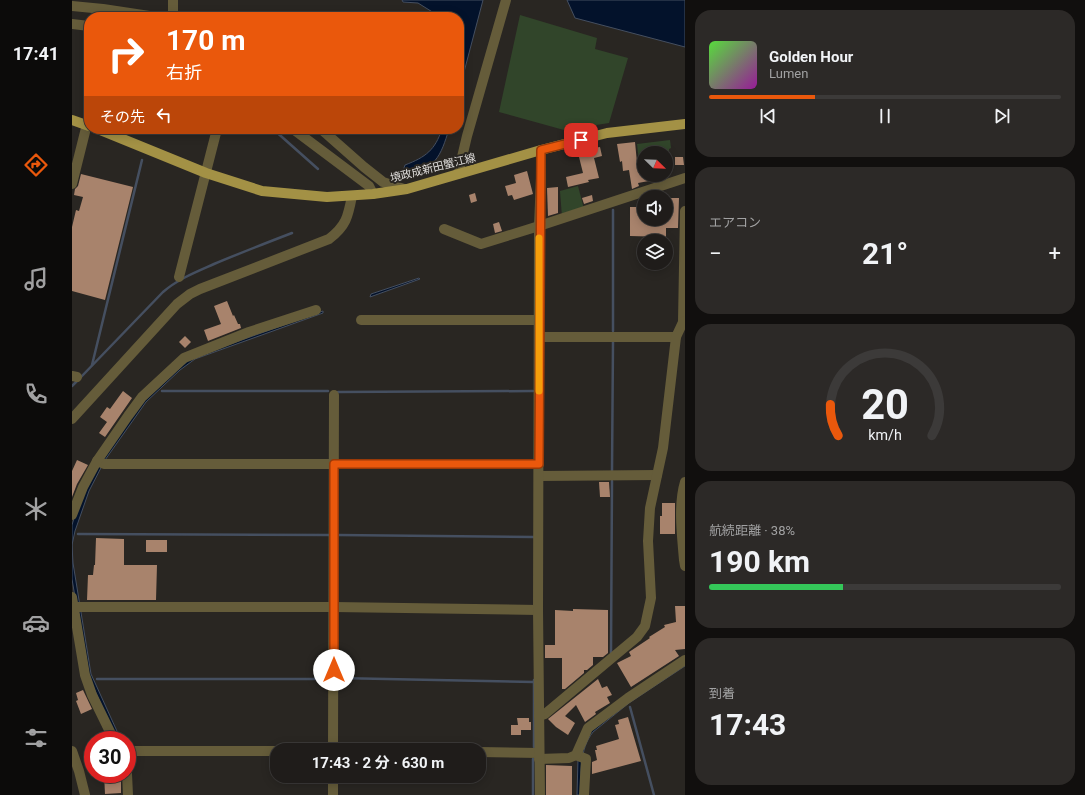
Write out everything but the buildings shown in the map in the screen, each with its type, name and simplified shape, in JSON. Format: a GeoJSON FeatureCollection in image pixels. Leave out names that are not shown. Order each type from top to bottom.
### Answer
{"type":"FeatureCollection","features":[{"type":"Feature","properties":{"kind":"main road"},"geometry":{"type":"LineString","coordinates":[[72,120],[84,122]]}},
{"type":"Feature","properties":{"kind":"main road","name":"境政成新田蟹江線"},"geometry":{"type":"LineString","coordinates":[[110,134],[206,173],[262,191],[326,197],[372,194],[404,189],[607,133],[685,124]]}},
{"type":"Feature","properties":{"kind":"street"},"geometry":{"type":"LineString","coordinates":[[173,0],[173,12]]}},
{"type":"Feature","properties":{"kind":"street"},"geometry":{"type":"LineString","coordinates":[[458,174],[467,136],[506,0]]}},
{"type":"Feature","properties":{"kind":"street"},"geometry":{"type":"LineString","coordinates":[[72,6],[118,12]]}},
{"type":"Feature","properties":{"kind":"street"},"geometry":{"type":"LineString","coordinates":[[72,24],[84,25]]}},
{"type":"Feature","properties":{"kind":"street"},"geometry":{"type":"LineString","coordinates":[[72,184],[85,134]]}},
{"type":"Feature","properties":{"kind":"street"},"geometry":{"type":"LineString","coordinates":[[179,277],[216,134]]}},
{"type":"Feature","properties":{"kind":"street"},"geometry":{"type":"LineString","coordinates":[[300,134],[369,186],[372,194]]}},
{"type":"Feature","properties":{"kind":"street"},"geometry":{"type":"LineString","coordinates":[[327,134],[383,182],[404,189]]}},
{"type":"Feature","properties":{"kind":"street"},"geometry":{"type":"LineString","coordinates":[[540,795],[538,610],[539,226],[541,150]]}},
{"type":"Feature","properties":{"kind":"street"},"geometry":{"type":"LineString","coordinates":[[444,229],[481,244],[684,181]]}},
{"type":"Feature","properties":{"kind":"street"},"geometry":{"type":"LineString","coordinates":[[72,419],[182,301],[200,289],[329,239],[339,232],[345,222],[349,214],[352,196]]}},
{"type":"Feature","properties":{"kind":"street"},"geometry":{"type":"LineString","coordinates":[[539,716],[545,714],[637,637],[645,626],[651,598],[648,541],[650,508],[663,448],[676,337],[684,321],[685,211]]}},
{"type":"Feature","properties":{"kind":"street"},"geometry":{"type":"LineString","coordinates":[[72,515],[83,487],[142,397],[184,358],[249,332],[316,310]]}},
{"type":"Feature","properties":{"kind":"street"},"geometry":{"type":"LineString","coordinates":[[361,320],[539,320]]}},
{"type":"Feature","properties":{"kind":"street"},"geometry":{"type":"LineString","coordinates":[[539,337],[676,337]]}},
{"type":"Feature","properties":{"kind":"street"},"geometry":{"type":"LineString","coordinates":[[333,743],[334,394]]}},
{"type":"Feature","properties":{"kind":"street"},"geometry":{"type":"LineString","coordinates":[[100,462],[539,464]]}},
{"type":"Feature","properties":{"kind":"street"},"geometry":{"type":"LineString","coordinates":[[539,476],[656,475]]}},
{"type":"Feature","properties":{"kind":"street"},"geometry":{"type":"LineString","coordinates":[[685,482],[682,490],[685,566]]}},
{"type":"Feature","properties":{"kind":"street"},"geometry":{"type":"LineString","coordinates":[[72,597],[77,607],[85,674],[92,695],[110,731]]}},
{"type":"Feature","properties":{"kind":"street"},"geometry":{"type":"LineString","coordinates":[[77,607],[334,607],[538,610]]}},
{"type":"Feature","properties":{"kind":"street"},"geometry":{"type":"LineString","coordinates":[[579,756],[588,728],[628,698],[684,663]]}},
{"type":"Feature","properties":{"kind":"street"},"geometry":{"type":"LineString","coordinates":[[136,750],[270,751]]}},
{"type":"Feature","properties":{"kind":"street"},"geometry":{"type":"LineString","coordinates":[[72,751],[85,795]]}},
{"type":"Feature","properties":{"kind":"street"},"geometry":{"type":"LineString","coordinates":[[486,752],[569,758],[579,756],[586,759],[584,795]]}},
{"type":"Feature","properties":{"kind":"street"},"geometry":{"type":"LineString","coordinates":[[127,783],[128,795]]}},
{"type":"Feature","properties":{"kind":"street"},"geometry":{"type":"LineString","coordinates":[[333,783],[333,795]]}},
{"type":"Feature","properties":{"kind":"green space"},"geometry":{"type":"Polygon","coordinates":[[[520,15],[597,38],[595,49],[628,58],[609,123],[564,130],[499,112],[520,15]]]}},
{"type":"Feature","properties":{"kind":"green space"},"geometry":{"type":"Polygon","coordinates":[[[670,140],[671,146],[637,146],[637,144],[670,140]]]}},
{"type":"Feature","properties":{"kind":"green space"},"geometry":{"type":"Polygon","coordinates":[[[578,186],[584,209],[562,217],[560,191],[578,186]]]}},
{"type":"Feature","properties":{"kind":"water"},"geometry":{"type":"Polygon","coordinates":[[[402,0],[483,0],[464,72],[464,12],[432,12],[418,3],[403,2],[402,0]]]}},
{"type":"Feature","properties":{"kind":"water"},"geometry":{"type":"Polygon","coordinates":[[[567,0],[685,0],[685,47],[575,18],[567,0]]]}},
{"type":"Feature","properties":{"kind":"water"},"geometry":{"type":"Polygon","coordinates":[[[440,134],[447,134],[443,147],[430,165],[423,169],[414,171],[403,171],[405,165],[419,159],[429,152],[433,148],[440,134]]]}},
{"type":"Feature","properties":{"kind":"water"},"geometry":{"type":"Polygon","coordinates":[[[419,278],[420,279],[370,297],[371,294],[419,278]]]}},
{"type":"Feature","properties":{"kind":"water"},"geometry":{"type":"Polygon","coordinates":[[[323,311],[323,313],[195,359],[180,370],[146,402],[105,460],[89,491],[75,531],[72,545],[72,525],[77,508],[99,464],[144,399],[191,358],[323,311]]]}},
{"type":"Feature","properties":{"kind":"water"},"geometry":{"type":"Polygon","coordinates":[[[72,545],[73,563],[91,674],[117,731],[113,731],[88,675],[72,579],[72,545]]]}},
{"type":"Feature","properties":{"kind":"water"},"geometry":{"type":"Polygon","coordinates":[[[685,663],[685,666],[629,703],[593,732],[585,746],[581,770],[581,795],[577,795],[578,759],[588,732],[685,663]]]}},
{"type":"Feature","properties":{"kind":"waterway"},"geometry":{"type":"LineString","coordinates":[[279,134],[318,169]]}},
{"type":"Feature","properties":{"kind":"waterway"},"geometry":{"type":"LineString","coordinates":[[92,365],[142,160]]}},
{"type":"Feature","properties":{"kind":"waterway"},"geometry":{"type":"LineString","coordinates":[[613,210],[613,331]]}},
{"type":"Feature","properties":{"kind":"waterway"},"geometry":{"type":"LineString","coordinates":[[81,377],[163,292],[175,283],[214,264],[292,233]]}},
{"type":"Feature","properties":{"kind":"waterway"},"geometry":{"type":"LineString","coordinates":[[612,471],[613,342]]}},
{"type":"Feature","properties":{"kind":"waterway"},"geometry":{"type":"LineString","coordinates":[[72,386],[77,381]]}},
{"type":"Feature","properties":{"kind":"waterway"},"geometry":{"type":"LineString","coordinates":[[162,391],[328,391]]}},
{"type":"Feature","properties":{"kind":"waterway"},"geometry":{"type":"LineString","coordinates":[[338,392],[533,391]]}},
{"type":"Feature","properties":{"kind":"waterway"},"geometry":{"type":"LineString","coordinates":[[611,653],[612,481]]}},
{"type":"Feature","properties":{"kind":"waterway"},"geometry":{"type":"LineString","coordinates":[[78,534],[329,535]]}},
{"type":"Feature","properties":{"kind":"waterway"},"geometry":{"type":"LineString","coordinates":[[338,535],[534,537]]}},
{"type":"Feature","properties":{"kind":"waterway"},"geometry":{"type":"LineString","coordinates":[[337,678],[534,682]]}},
{"type":"Feature","properties":{"kind":"waterway"},"geometry":{"type":"LineString","coordinates":[[97,679],[328,679]]}},
{"type":"Feature","properties":{"kind":"waterway"},"geometry":{"type":"LineString","coordinates":[[534,680],[534,747]]}},
{"type":"Feature","properties":{"kind":"waterway"},"geometry":{"type":"LineString","coordinates":[[630,707],[654,795]]}},
{"type":"Feature","properties":{"kind":"waterway"},"geometry":{"type":"LineString","coordinates":[[533,759],[533,795]]}},
{"type":"Feature","properties":{"kind":"slow traffic"},"geometry":{"type":"LineString","coordinates":[[539,238],[539,391]]}},
{"type":"Feature","properties":{"kind":"route"},"geometry":{"type":"LineString","coordinates":[[334,670],[334,464],[539,464],[539,226],[541,150],[581,140]]}}]}
